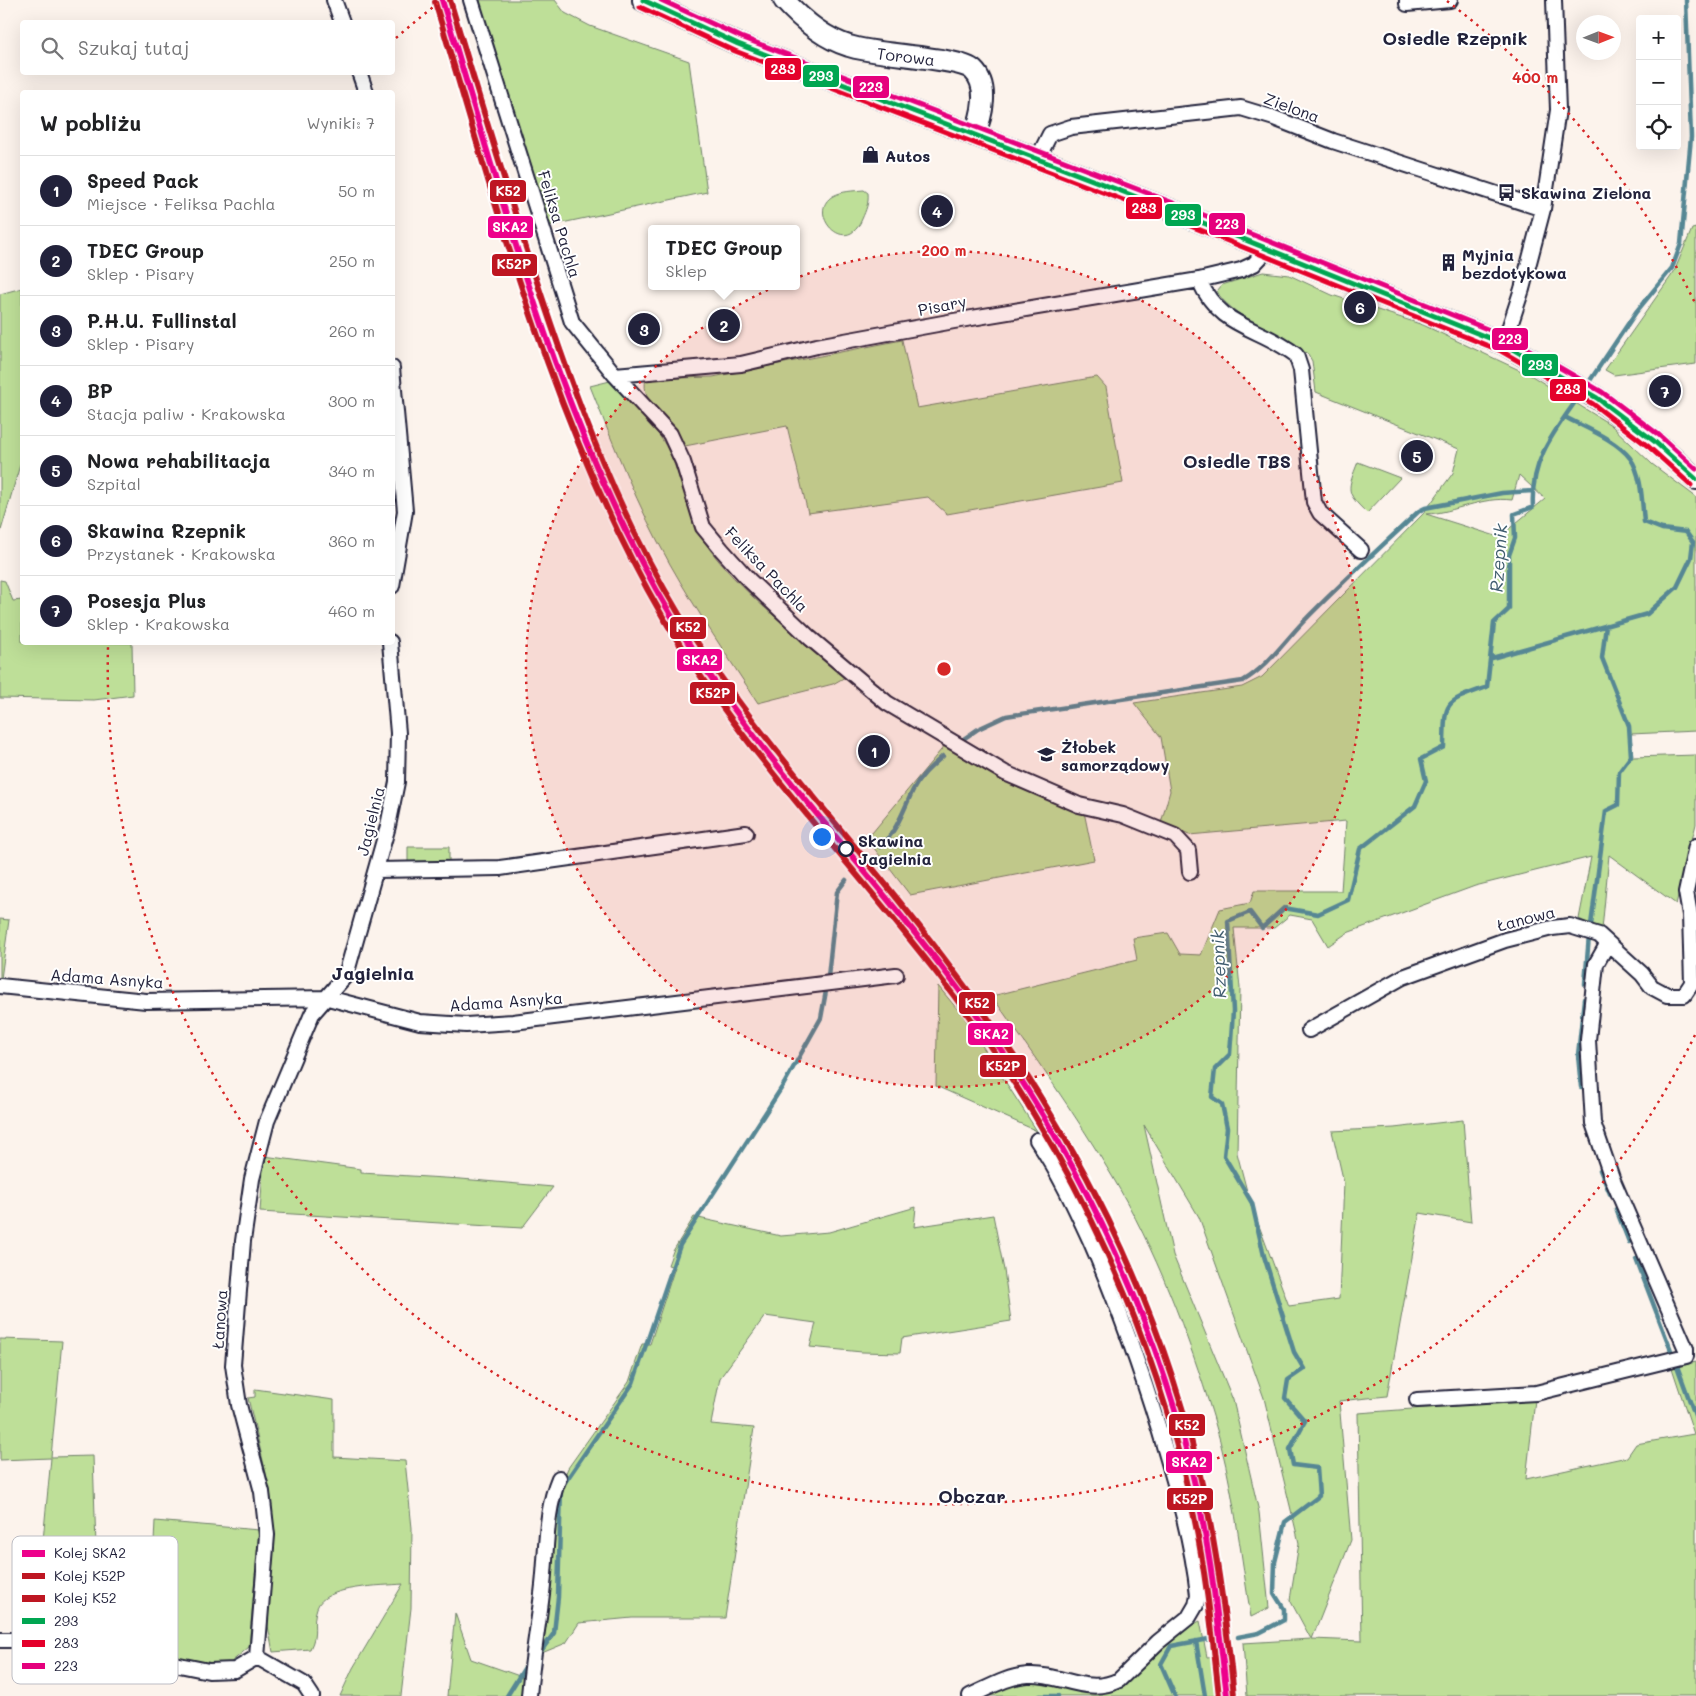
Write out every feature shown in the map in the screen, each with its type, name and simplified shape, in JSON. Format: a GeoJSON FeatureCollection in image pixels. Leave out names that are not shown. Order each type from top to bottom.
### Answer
{"type":"FeatureCollection","features":[{"type":"Feature","properties":{"kind":"main road"},"geometry":{"type":"LineString","coordinates":[[643,0],[738,44],[1268,249],[1504,344],[1597,398],[1654,442],[1696,478]]}},
{"type":"Feature","properties":{"kind":"main road","name":"Torowa"},"geometry":{"type":"LineString","coordinates":[[784,0],[809,24],[835,41],[872,52],[951,62],[973,69],[978,76],[983,96],[980,119],[974,135]]}},
{"type":"Feature","properties":{"kind":"street"},"geometry":{"type":"LineString","coordinates":[[334,0],[341,20]]}},
{"type":"Feature","properties":{"kind":"street","name":"Feliksa Pachla"},"geometry":{"type":"LineString","coordinates":[[471,0],[572,322],[614,375],[670,434],[683,462],[704,527],[750,580],[810,638],[887,703],[1005,774],[1079,805],[1123,815],[1174,836],[1188,850],[1190,872]]}},
{"type":"Feature","properties":{"kind":"street"},"geometry":{"type":"LineString","coordinates":[[1407,0],[1407,4],[1450,0]]}},
{"type":"Feature","properties":{"kind":"street"},"geometry":{"type":"LineString","coordinates":[[1504,344],[1522,289],[1543,209],[1558,110],[1554,0]]}},
{"type":"Feature","properties":{"kind":"street"},"geometry":{"type":"LineString","coordinates":[[360,75],[365,90]]}},
{"type":"Feature","properties":{"kind":"street","name":"Zielona"},"geometry":{"type":"LineString","coordinates":[[1037,160],[1050,134],[1070,127],[1241,108],[1274,118],[1342,144],[1543,209]]}},
{"type":"Feature","properties":{"kind":"street","name":"Pisary"},"geometry":{"type":"LineString","coordinates":[[614,375],[741,364],[817,346],[944,322],[1200,280],[1241,270],[1254,264],[1268,249]]}},
{"type":"Feature","properties":{"kind":"street"},"geometry":{"type":"LineString","coordinates":[[1200,280],[1207,297],[1230,320],[1296,355],[1301,370],[1314,502],[1320,513],[1361,550]]}},
{"type":"Feature","properties":{"kind":"street"},"geometry":{"type":"LineString","coordinates":[[395,410],[405,511],[395,569]]}},
{"type":"Feature","properties":{"kind":"street","name":"Jagielnia"},"geometry":{"type":"LineString","coordinates":[[328,998],[346,975],[376,870],[397,782],[398,733],[390,645]]}},
{"type":"Feature","properties":{"kind":"street"},"geometry":{"type":"LineString","coordinates":[[376,870],[500,868],[746,834]]}},
{"type":"Feature","properties":{"kind":"street","name":"Łanowa"},"geometry":{"type":"LineString","coordinates":[[1309,1030],[1403,978],[1505,940],[1552,928],[1570,926],[1599,935],[1642,974],[1652,987],[1667,995],[1684,995],[1692,983],[1690,915],[1686,892],[1696,846]]}},
{"type":"Feature","properties":{"kind":"street"},"geometry":{"type":"LineString","coordinates":[[1417,1400],[1536,1393],[1686,1356],[1686,1349],[1612,1178],[1593,1123],[1588,1040],[1596,964],[1608,943]]}},
{"type":"Feature","properties":{"kind":"street","name":"Adama Asnyka"},"geometry":{"type":"LineString","coordinates":[[0,986],[146,1001],[328,998],[420,1022],[466,1025],[513,1022],[896,975]]}},
{"type":"Feature","properties":{"kind":"street","name":"Łanowa"},"geometry":{"type":"LineString","coordinates":[[257,1657],[267,1535],[262,1492],[239,1405],[233,1365],[243,1241],[252,1179],[266,1121],[312,1014],[328,998]]}},
{"type":"Feature","properties":{"kind":"street"},"geometry":{"type":"LineString","coordinates":[[970,1696],[1009,1679],[1028,1675],[1050,1677],[1086,1687],[1112,1684],[1119,1680],[1158,1642],[1189,1617],[1196,1605],[1198,1595],[1179,1496],[1131,1340],[1108,1281],[1074,1204],[1055,1167],[1037,1140]]}},
{"type":"Feature","properties":{"kind":"street"},"geometry":{"type":"LineString","coordinates":[[529,1696],[543,1585],[549,1514],[559,1478]]}},
{"type":"Feature","properties":{"kind":"street"},"geometry":{"type":"LineString","coordinates":[[178,1665],[209,1671],[235,1670],[257,1657],[304,1684],[312,1696]]}},
{"type":"Feature","properties":{"kind":"green space"},"geometry":{"type":"Polygon","coordinates":[[[475,0],[555,0],[565,13],[590,26],[689,61],[707,192],[548,226],[475,0]]]}},
{"type":"Feature","properties":{"kind":"green space"},"geometry":{"type":"Polygon","coordinates":[[[864,190],[868,193],[868,203],[862,219],[855,230],[847,235],[838,234],[826,221],[823,212],[826,203],[833,196],[840,193],[864,190]]]}},
{"type":"Feature","properties":{"kind":"green space"},"geometry":{"type":"Polygon","coordinates":[[[1696,228],[1696,364],[1614,375],[1605,370],[1674,272],[1692,229],[1696,228]]]}},
{"type":"Feature","properties":{"kind":"green space"},"geometry":{"type":"Polygon","coordinates":[[[1263,272],[1289,275],[1332,295],[1423,325],[1532,376],[1611,425],[1652,464],[1696,497],[1696,731],[1631,734],[1633,757],[1696,755],[1696,824],[1676,904],[1609,855],[1602,930],[1579,919],[1591,857],[1475,886],[1347,933],[1328,946],[1312,919],[1290,915],[1274,928],[1234,928],[1240,988],[1237,1153],[1249,1199],[1289,1306],[1339,1299],[1344,1183],[1332,1131],[1394,1128],[1463,1120],[1471,1222],[1420,1213],[1387,1396],[1339,1401],[1351,1540],[1312,1639],[1362,1641],[1358,1413],[1535,1400],[1526,1479],[1627,1457],[1636,1444],[1694,1434],[1672,1368],[1696,1362],[1696,1696],[1247,1696],[1243,1643],[1311,1639],[1290,1600],[1299,1543],[1264,1398],[1199,1217],[1144,1125],[1173,1255],[1233,1400],[1259,1512],[1269,1608],[1251,1617],[1231,1491],[1220,1441],[1193,1354],[1170,1293],[1143,1233],[1112,1176],[1069,1107],[992,996],[1137,960],[1133,938],[1168,933],[1180,954],[1201,955],[1220,909],[1250,903],[1254,891],[1341,891],[1346,821],[1189,835],[1161,823],[1170,791],[1161,737],[1134,703],[1242,687],[1262,677],[1423,514],[1453,473],[1459,449],[1316,392],[1312,361],[1308,354],[1258,326],[1232,308],[1217,291],[1222,285],[1263,272]],[[1519,475],[1512,500],[1490,500],[1447,511],[1426,514],[1499,537],[1545,499],[1519,475]]]}},
{"type":"Feature","properties":{"kind":"green space"},"geometry":{"type":"Polygon","coordinates":[[[20,289],[20,465],[0,534],[0,294],[20,289]]]}},
{"type":"Feature","properties":{"kind":"green space"},"geometry":{"type":"Polygon","coordinates":[[[902,340],[917,408],[1097,377],[1106,387],[1123,483],[947,514],[928,497],[808,513],[787,426],[685,446],[658,415],[647,397],[645,388],[646,379],[713,377],[902,340]]]}},
{"type":"Feature","properties":{"kind":"green space"},"geometry":{"type":"Polygon","coordinates":[[[610,381],[642,414],[663,441],[674,463],[691,514],[711,551],[741,586],[758,602],[847,676],[833,684],[758,703],[680,582],[637,498],[590,386],[610,381]]]}},
{"type":"Feature","properties":{"kind":"green space"},"geometry":{"type":"Polygon","coordinates":[[[1358,462],[1400,478],[1367,513],[1355,500],[1350,490],[1358,462]]]}},
{"type":"Feature","properties":{"kind":"green space"},"geometry":{"type":"Polygon","coordinates":[[[0,580],[5,581],[13,601],[20,600],[20,645],[132,645],[133,695],[94,700],[0,698],[0,580]]]}},
{"type":"Feature","properties":{"kind":"green space"},"geometry":{"type":"Polygon","coordinates":[[[946,744],[1083,807],[1094,860],[910,895],[867,839],[946,744]]]}},
{"type":"Feature","properties":{"kind":"green space"},"geometry":{"type":"Polygon","coordinates":[[[408,847],[449,847],[449,865],[408,866],[408,847]]]}},
{"type":"Feature","properties":{"kind":"green space"},"geometry":{"type":"Polygon","coordinates":[[[0,919],[9,920],[1,979],[0,979],[0,919]]]}},
{"type":"Feature","properties":{"kind":"green space"},"geometry":{"type":"Polygon","coordinates":[[[938,986],[963,1016],[1037,1131],[936,1086],[938,986]]]}},
{"type":"Feature","properties":{"kind":"green space"},"geometry":{"type":"Polygon","coordinates":[[[264,1156],[361,1169],[361,1173],[553,1187],[522,1228],[260,1212],[264,1156]]]}},
{"type":"Feature","properties":{"kind":"green space"},"geometry":{"type":"Polygon","coordinates":[[[916,1207],[914,1227],[993,1215],[1004,1270],[1011,1321],[902,1338],[900,1353],[862,1352],[810,1347],[816,1323],[765,1316],[720,1378],[711,1424],[754,1428],[725,1618],[632,1618],[579,1623],[566,1643],[537,1655],[557,1494],[568,1468],[629,1382],[642,1344],[650,1344],[675,1267],[668,1265],[673,1251],[694,1217],[781,1236],[829,1232],[916,1207]]]}},
{"type":"Feature","properties":{"kind":"green space"},"geometry":{"type":"Polygon","coordinates":[[[0,1339],[62,1341],[51,1457],[93,1456],[96,1536],[43,1536],[51,1458],[0,1460],[0,1339]]]}},
{"type":"Feature","properties":{"kind":"green space"},"geometry":{"type":"Polygon","coordinates":[[[255,1389],[334,1400],[334,1457],[405,1461],[412,1528],[411,1608],[401,1696],[340,1696],[353,1668],[403,1584],[355,1588],[331,1595],[322,1600],[317,1608],[315,1614],[315,1633],[310,1649],[273,1652],[268,1626],[270,1565],[274,1528],[270,1490],[248,1398],[255,1397],[255,1389]]]}},
{"type":"Feature","properties":{"kind":"green space"},"geometry":{"type":"Polygon","coordinates":[[[155,1521],[259,1530],[249,1647],[230,1663],[209,1666],[178,1659],[178,1536],[154,1536],[155,1521]]]}},
{"type":"Feature","properties":{"kind":"green space"},"geometry":{"type":"Polygon","coordinates":[[[455,1613],[471,1659],[525,1678],[521,1696],[447,1696],[455,1613]]]}},
{"type":"Feature","properties":{"kind":"green space"},"geometry":{"type":"Polygon","coordinates":[[[1200,1621],[1207,1657],[1217,1656],[1222,1696],[979,1696],[1008,1684],[1030,1680],[1046,1681],[1089,1692],[1106,1692],[1121,1685],[1133,1675],[1166,1642],[1200,1621]]]}},
{"type":"Feature","properties":{"kind":"waterway","name":"Rzepnik"},"geometry":{"type":"LineString","coordinates":[[1587,385],[1636,312],[1672,268],[1681,244],[1691,137],[1686,0]]}},
{"type":"Feature","properties":{"kind":"waterway","name":"Rzepnik"},"geometry":{"type":"LineString","coordinates":[[1238,1637],[1259,1633],[1284,1620],[1284,1609],[1274,1593],[1275,1562],[1285,1522],[1319,1496],[1317,1468],[1293,1465],[1290,1449],[1305,1421],[1285,1398],[1288,1380],[1304,1369],[1294,1352],[1264,1256],[1252,1203],[1224,1156],[1227,1128],[1222,1104],[1212,1097],[1215,1069],[1230,1054],[1233,1011],[1228,921],[1250,912],[1262,928],[1284,908],[1318,914],[1348,900],[1360,849],[1415,806],[1426,781],[1421,759],[1444,747],[1445,720],[1449,705],[1462,697],[1487,687],[1494,623],[1509,609],[1509,555],[1515,538],[1514,514],[1533,507],[1535,475],[1540,461],[1553,434],[1580,395]]}},
{"type":"Feature","properties":{"kind":"waterway"},"geometry":{"type":"LineString","coordinates":[[1492,658],[1647,614],[1677,587],[1691,558],[1693,542],[1686,532],[1662,529],[1644,522],[1637,472],[1624,451],[1608,440],[1565,417]]}},
{"type":"Feature","properties":{"kind":"waterway"},"geometry":{"type":"LineString","coordinates":[[962,740],[978,729],[1006,716],[1243,681],[1268,661],[1317,608],[1419,511],[1425,508],[1502,493],[1532,491]]}},
{"type":"Feature","properties":{"kind":"waterway"},"geometry":{"type":"LineString","coordinates":[[1591,925],[1606,811],[1618,805],[1619,772],[1631,756],[1629,726],[1602,658],[1606,625]]}},
{"type":"Feature","properties":{"kind":"waterway"},"geometry":{"type":"LineString","coordinates":[[880,847],[895,827],[919,780],[943,756]]}},
{"type":"Feature","properties":{"kind":"waterway"},"geometry":{"type":"LineString","coordinates":[[828,977],[837,892],[846,880]]}},
{"type":"Feature","properties":{"kind":"waterway"},"geometry":{"type":"LineString","coordinates":[[1585,984],[1589,936]]}},
{"type":"Feature","properties":{"kind":"waterway"},"geometry":{"type":"LineString","coordinates":[[539,1654],[554,1633],[558,1597],[561,1488],[633,1383],[680,1245],[784,1084],[821,1018],[826,991]]}},
{"type":"Feature","properties":{"kind":"waterway"},"geometry":{"type":"LineString","coordinates":[[1581,1087],[1578,1055],[1584,999]]}},
{"type":"Feature","properties":{"kind":"waterway"},"geometry":{"type":"LineString","coordinates":[[1600,1170],[1610,1194]]}},
{"type":"Feature","properties":{"kind":"waterway"},"geometry":{"type":"LineString","coordinates":[[1616,1209],[1629,1242]]}},
{"type":"Feature","properties":{"kind":"waterway"},"geometry":{"type":"LineString","coordinates":[[1636,1259],[1672,1353]]}},
{"type":"Feature","properties":{"kind":"waterway"},"geometry":{"type":"LineString","coordinates":[[1677,1366],[1696,1418]]}},
{"type":"Feature","properties":{"kind":"waterway","name":"Rzepnik"},"geometry":{"type":"LineString","coordinates":[[1175,1696],[1161,1664],[1171,1646],[1214,1638]]}},
{"type":"Feature","properties":{"kind":"waterway"},"geometry":{"type":"LineString","coordinates":[[1196,1641],[1205,1696]]}},
{"type":"Feature","properties":{"kind":"waterway"},"geometry":{"type":"LineString","coordinates":[[507,1696],[527,1664]]}},
{"type":"Feature","properties":{"kind":"waterway","name":"Rzepnik"},"geometry":{"type":"LineString","coordinates":[[1040,1696],[1058,1696]]}},
{"type":"Feature","properties":{"kind":"rail line","name":"SKA2"},"geometry":{"type":"LineString","coordinates":[[442,0],[513,236],[539,315],[567,394],[598,470],[632,544],[671,615],[733,708],[767,753],[944,970],[988,1030],[1028,1091],[1066,1155],[1100,1220],[1130,1287],[1157,1356],[1180,1426],[1198,1498],[1207,1547],[1227,1696]]}},
{"type":"Feature","properties":{"kind":"rail line","name":"K52"},"geometry":{"type":"LineString","coordinates":[[450,0],[495,150],[571,381],[602,461],[658,577],[679,614],[742,707],[918,925],[996,1030],[1037,1092],[1074,1155],[1108,1219],[1138,1285],[1164,1354],[1187,1424],[1205,1497],[1214,1546],[1234,1695]]}},
{"type":"Feature","properties":{"kind":"rail line","name":"K52P"},"geometry":{"type":"LineString","coordinates":[[435,2],[531,317],[559,394],[590,470],[624,545],[663,617],[725,710],[793,799],[935,971],[979,1031],[1020,1092],[1058,1155],[1092,1221],[1122,1288],[1149,1356],[1171,1426],[1190,1498],[1200,1547],[1211,1621],[1219,1696]]}},
{"type":"Feature","properties":{"kind":"transit line","name":"293"},"geometry":{"type":"LineString","coordinates":[[643,0],[738,44],[1186,216],[1504,344],[1597,398],[1654,441],[1696,479]]}},
{"type":"Feature","properties":{"kind":"transit line","name":"223"},"geometry":{"type":"LineString","coordinates":[[661,0],[741,37],[1189,209],[1507,337],[1602,392],[1659,435],[1696,469]]}},
{"type":"Feature","properties":{"kind":"transit line","name":"283"},"geometry":{"type":"LineString","coordinates":[[640,7],[735,51],[1183,223],[1501,351],[1593,404],[1649,447],[1691,485]]}},
{"type":"Feature","properties":{"kind":"place","name":"Autos"},"geometry":{"type":"Point","coordinates":[871,155]}},
{"type":"Feature","properties":{"kind":"place","name":"Skawina Zielona"},"geometry":{"type":"Point","coordinates":[1507,192]}},
{"type":"Feature","properties":{"kind":"place","name":"BP"},"geometry":{"type":"Point","coordinates":[937,211]}},
{"type":"Feature","properties":{"kind":"place","name":"Myjnia bezdotykowa"},"geometry":{"type":"Point","coordinates":[1448,263]}},
{"type":"Feature","properties":{"kind":"place","name":"Skawina Rzepnik"},"geometry":{"type":"Point","coordinates":[1360,307]}},
{"type":"Feature","properties":{"kind":"place","name":"TDEC Group"},"geometry":{"type":"Point","coordinates":[724,325]}},
{"type":"Feature","properties":{"kind":"place","name":"P.H.U. Fullinstal"},"geometry":{"type":"Point","coordinates":[644,329]}},
{"type":"Feature","properties":{"kind":"place","name":"Posesja Plus"},"geometry":{"type":"Point","coordinates":[1665,391]}},
{"type":"Feature","properties":{"kind":"place","name":"Nowa rehabilitacja"},"geometry":{"type":"Point","coordinates":[1417,456]}},
{"type":"Feature","properties":{"kind":"place","name":"Speed Pack"},"geometry":{"type":"Point","coordinates":[874,751]}},
{"type":"Feature","properties":{"kind":"place","name":"Żłobek samorządowy"},"geometry":{"type":"Point","coordinates":[1047,755]}},
{"type":"Feature","properties":{"kind":"place","name":"Skawina Jagielnia"},"geometry":{"type":"Point","coordinates":[846,849]}},
{"type":"Feature","properties":{"kind":"district","name":"Osiedle Rzepnik"},"geometry":{"type":"Point","coordinates":[1455,38]}},
{"type":"Feature","properties":{"kind":"district","name":"Osiedle TBS"},"geometry":{"type":"Point","coordinates":[1237,461]}},
{"type":"Feature","properties":{"kind":"district","name":"Jagielnia"},"geometry":{"type":"Point","coordinates":[373,973]}},
{"type":"Feature","properties":{"kind":"district","name":"Obczar"},"geometry":{"type":"Point","coordinates":[972,1496]}}]}
